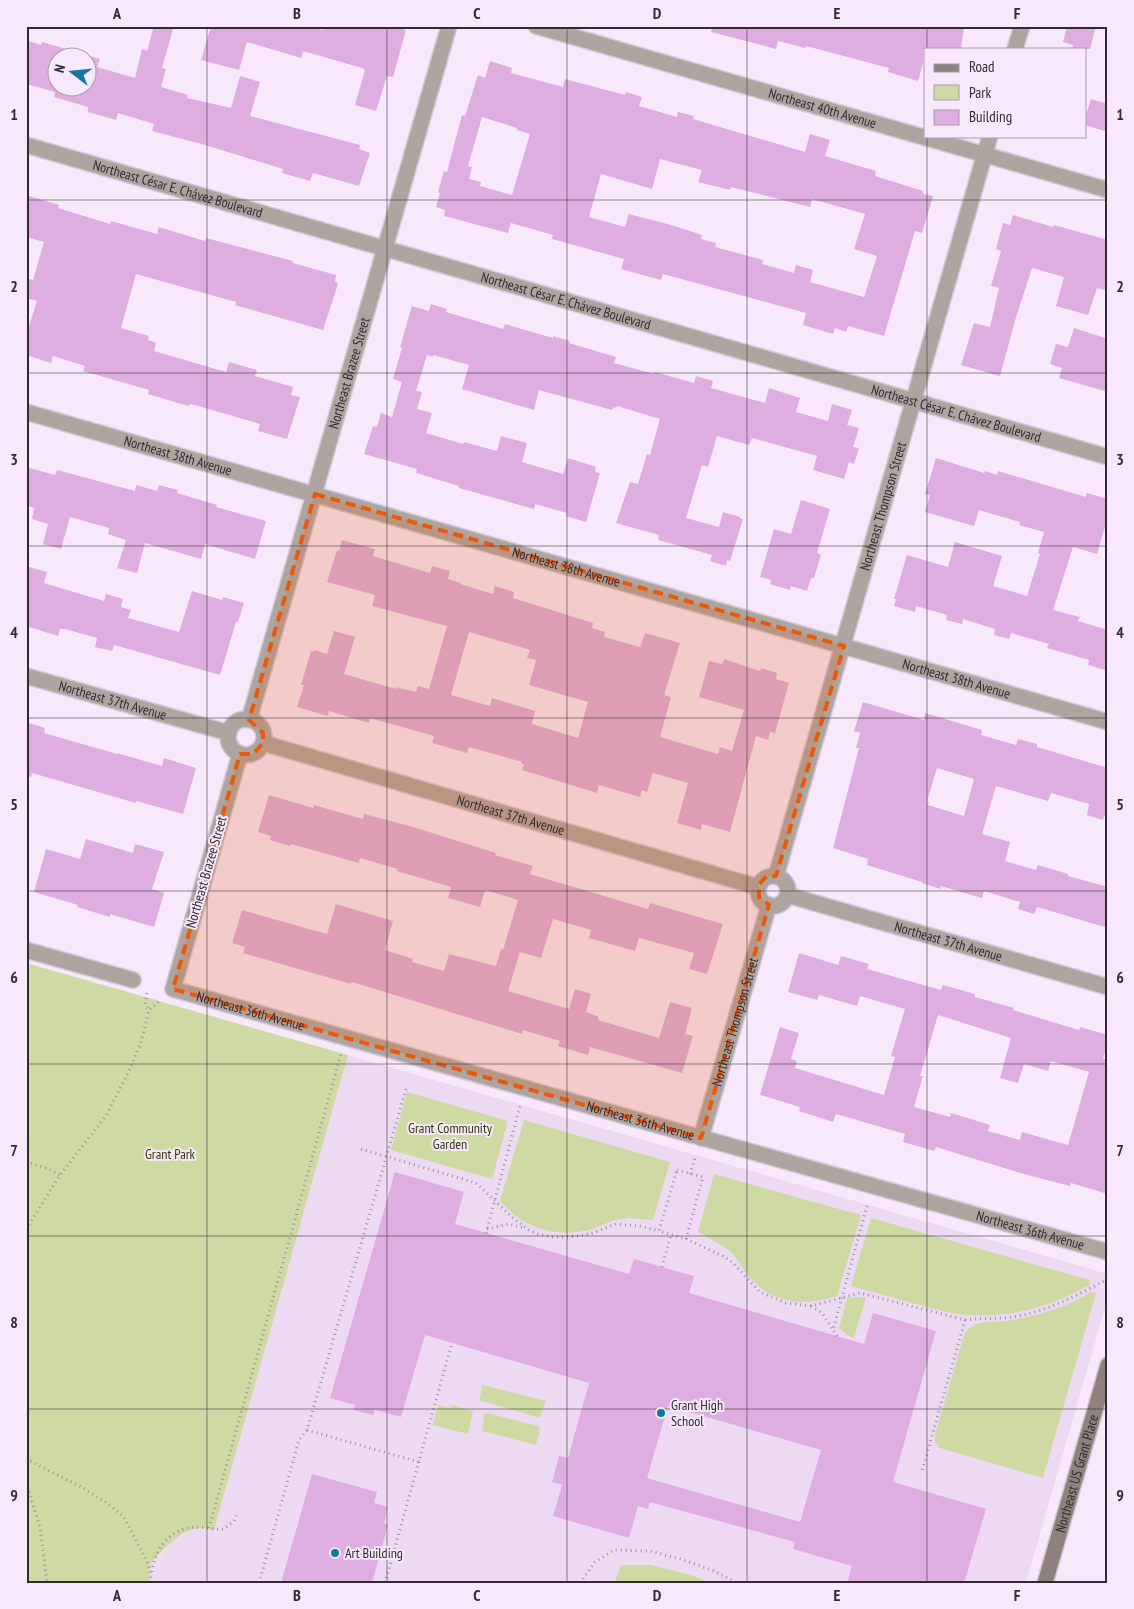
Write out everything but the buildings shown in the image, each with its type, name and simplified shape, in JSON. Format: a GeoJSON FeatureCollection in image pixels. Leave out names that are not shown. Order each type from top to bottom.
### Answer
{"type":"FeatureCollection","features":[{"type":"Feature","properties":{"kind":"street","name":"Northeast Brazee Street"},"geometry":{"type":"LineString","coordinates":[[249,720],[449,26]]}},
{"type":"Feature","properties":{"kind":"street","name":"Northeast 40th Avenue"},"geometry":{"type":"LineString","coordinates":[[536,26],[924,138]]}},
{"type":"Feature","properties":{"kind":"street"},"geometry":{"type":"LineString","coordinates":[[1015,48],[1022,26]]}},
{"type":"Feature","properties":{"kind":"street","name":"Northeast 40th Avenue"},"geometry":{"type":"LineString","coordinates":[[925,138],[1108,190]]}},
{"type":"Feature","properties":{"kind":"street","name":"Northeast Thompson Street"},"geometry":{"type":"LineString","coordinates":[[776,876],[989,138]]}},
{"type":"Feature","properties":{"kind":"street","name":"Northeast César E. Chávez Boulevard"},"geometry":{"type":"LineString","coordinates":[[26,145],[1108,457]]}},
{"type":"Feature","properties":{"kind":"street","name":"Northeast 38th Avenue"},"geometry":{"type":"LineString","coordinates":[[26,412],[1108,722]]}},
{"type":"Feature","properties":{"kind":"street","name":"Northeast 37th Avenue"},"geometry":{"type":"LineString","coordinates":[[26,676],[228,733]]}},
{"type":"Feature","properties":{"kind":"street"},"geometry":{"type":"LineString","coordinates":[[249,720],[256,723],[260,728],[263,734],[262,743],[260,748],[253,754],[240,754],[231,748],[228,742],[228,733],[236,722],[249,720]]}},
{"type":"Feature","properties":{"kind":"street","name":"Northeast 37th Avenue"},"geometry":{"type":"LineString","coordinates":[[262,743],[758,887]]}},
{"type":"Feature","properties":{"kind":"street","name":"Northeast Brazee Street"},"geometry":{"type":"LineString","coordinates":[[173,989],[240,754]]}},
{"type":"Feature","properties":{"kind":"street"},"geometry":{"type":"LineString","coordinates":[[767,876],[776,876],[786,884],[787,895],[782,903],[776,906],[764,903],[759,897],[758,887],[767,876]]}},
{"type":"Feature","properties":{"kind":"street","name":"Northeast 37th Avenue"},"geometry":{"type":"LineString","coordinates":[[787,895],[1108,987]]}},
{"type":"Feature","properties":{"kind":"street","name":"Northeast Thompson Street"},"geometry":{"type":"LineString","coordinates":[[701,1138],[769,905]]}},
{"type":"Feature","properties":{"kind":"street"},"geometry":{"type":"LineString","coordinates":[[26,950],[133,980]]}},
{"type":"Feature","properties":{"kind":"street","name":"Northeast 36th Avenue"},"geometry":{"type":"LineString","coordinates":[[173,989],[1108,1252]]}},
{"type":"Feature","properties":{"kind":"street","name":"Northeast US Grant Place"},"geometry":{"type":"LineString","coordinates":[[1045,1583],[1108,1364]]}},
{"type":"Feature","properties":{"kind":"path"},"geometry":{"type":"LineString","coordinates":[[26,1228],[60,1175],[106,1116],[128,1073],[141,1042],[149,1010],[173,989]]}},
{"type":"Feature","properties":{"kind":"path"},"geometry":{"type":"LineString","coordinates":[[210,1528],[342,1053]]}},
{"type":"Feature","properties":{"kind":"path"},"geometry":{"type":"LineString","coordinates":[[525,1088],[486,1231],[495,1226],[508,1224],[552,1237],[568,1238],[590,1234],[616,1224],[640,1226],[686,1239],[723,1256],[732,1262],[753,1286],[766,1295],[786,1303],[811,1306],[832,1301],[842,1296],[860,1293],[966,1320],[1013,1316],[1040,1310],[1069,1300],[1108,1278]]}},
{"type":"Feature","properties":{"kind":"path"},"geometry":{"type":"LineString","coordinates":[[260,1583],[299,1440],[307,1430],[406,1089]]}},
{"type":"Feature","properties":{"kind":"path"},"geometry":{"type":"LineString","coordinates":[[361,1149],[476,1183],[512,1218],[529,1230]]}},
{"type":"Feature","properties":{"kind":"path"},"geometry":{"type":"LineString","coordinates":[[26,1162],[60,1175]]}},
{"type":"Feature","properties":{"kind":"path"},"geometry":{"type":"LineString","coordinates":[[690,1174],[692,1166]]}},
{"type":"Feature","properties":{"kind":"path"},"geometry":{"type":"LineString","coordinates":[[659,1231],[677,1170],[703,1177],[686,1239]]}},
{"type":"Feature","properties":{"kind":"path"},"geometry":{"type":"LineString","coordinates":[[833,1330],[865,1214]]}},
{"type":"Feature","properties":{"kind":"path"},"geometry":{"type":"LineString","coordinates":[[662,1267],[671,1234]]}},
{"type":"Feature","properties":{"kind":"path"},"geometry":{"type":"LineString","coordinates":[[811,1306],[822,1313],[837,1336]]}},
{"type":"Feature","properties":{"kind":"path"},"geometry":{"type":"LineString","coordinates":[[922,1471],[966,1320]]}},
{"type":"Feature","properties":{"kind":"path"},"geometry":{"type":"LineString","coordinates":[[385,1583],[452,1343]]}},
{"type":"Feature","properties":{"kind":"path"},"geometry":{"type":"LineString","coordinates":[[307,1430],[419,1462]]}},
{"type":"Feature","properties":{"kind":"path"},"geometry":{"type":"LineString","coordinates":[[26,1459],[107,1502],[124,1517],[149,1566],[152,1581]]}},
{"type":"Feature","properties":{"kind":"path"},"geometry":{"type":"LineString","coordinates":[[26,1482],[40,1527],[47,1583]]}},
{"type":"Feature","properties":{"kind":"path"},"geometry":{"type":"LineString","coordinates":[[152,1581],[152,1568],[158,1550],[173,1534],[186,1528],[224,1529],[234,1522],[236,1514]]}},
{"type":"Feature","properties":{"kind":"path"},"geometry":{"type":"LineString","coordinates":[[580,1583],[595,1562],[614,1550],[650,1551],[704,1568],[738,1583]]}},
{"type":"Feature","properties":{"kind":"highlighted area"},"geometry":{"type":"Polygon","coordinates":[[[315,494],[844,646],[776,876],[767,876],[759,884],[759,897],[769,905],[701,1138],[173,989],[240,754],[253,754],[263,743],[263,733],[249,720],[315,494]]]}},
{"type":"Feature","properties":{"kind":"shaded area","name":"Grant High School"},"geometry":{"type":"Polygon","coordinates":[[[348,1055],[1108,1274],[1108,1297],[1026,1583],[710,1583],[691,1575],[622,1565],[614,1583],[149,1583],[150,1564],[163,1553],[169,1544],[178,1537],[197,1529],[214,1529],[348,1055]]]}},
{"type":"Feature","properties":{"kind":"green space","name":"Grant Park"},"geometry":{"type":"Polygon","coordinates":[[[26,963],[348,1055],[214,1530],[198,1529],[184,1533],[177,1538],[150,1564],[149,1583],[26,1583],[26,963]]]}},
{"type":"Feature","properties":{"kind":"green space","name":"Grant Community Garden"},"geometry":{"type":"Polygon","coordinates":[[[407,1092],[508,1121],[492,1179],[391,1150],[407,1092]]]}},
{"type":"Feature","properties":{"kind":"green space"},"geometry":{"type":"Polygon","coordinates":[[[524,1120],[670,1162],[653,1220],[621,1219],[592,1229],[566,1233],[554,1232],[530,1225],[509,1211],[500,1201],[524,1120]]]}},
{"type":"Feature","properties":{"kind":"green space"},"geometry":{"type":"Polygon","coordinates":[[[714,1174],[861,1215],[837,1296],[801,1302],[779,1298],[768,1293],[749,1277],[731,1252],[698,1232],[714,1174]]]}},
{"type":"Feature","properties":{"kind":"green space"},"geometry":{"type":"Polygon","coordinates":[[[871,1218],[1089,1280],[1090,1284],[1057,1301],[1039,1307],[1021,1312],[984,1315],[965,1315],[947,1312],[851,1286],[871,1218]]]}},
{"type":"Feature","properties":{"kind":"green space"},"geometry":{"type":"Polygon","coordinates":[[[1091,1292],[1096,1293],[1043,1478],[940,1448],[935,1442],[935,1435],[963,1338],[969,1328],[980,1323],[1007,1321],[1039,1314],[1071,1303],[1091,1292]]]}},
{"type":"Feature","properties":{"kind":"green space"},"geometry":{"type":"Polygon","coordinates":[[[866,1297],[854,1338],[839,1328],[847,1298],[866,1297]]]}},
{"type":"Feature","properties":{"kind":"green space"},"geometry":{"type":"Polygon","coordinates":[[[483,1385],[546,1401],[540,1418],[479,1400],[483,1385]]]}},
{"type":"Feature","properties":{"kind":"green space"},"geometry":{"type":"Polygon","coordinates":[[[438,1405],[451,1408],[452,1405],[473,1411],[468,1434],[433,1425],[438,1405]]]}},
{"type":"Feature","properties":{"kind":"green space"},"geometry":{"type":"Polygon","coordinates":[[[487,1413],[538,1426],[540,1429],[536,1445],[482,1431],[484,1414],[487,1413]]]}},
{"type":"Feature","properties":{"kind":"green space"},"geometry":{"type":"Polygon","coordinates":[[[621,1565],[651,1565],[691,1575],[710,1583],[614,1583],[621,1565]]]}},
{"type":"Feature","properties":{"kind":"place","name":"Grant High School"},"geometry":{"type":"Point","coordinates":[661,1413]}},
{"type":"Feature","properties":{"kind":"place","name":"Art Building"},"geometry":{"type":"Point","coordinates":[335,1553]}}]}
